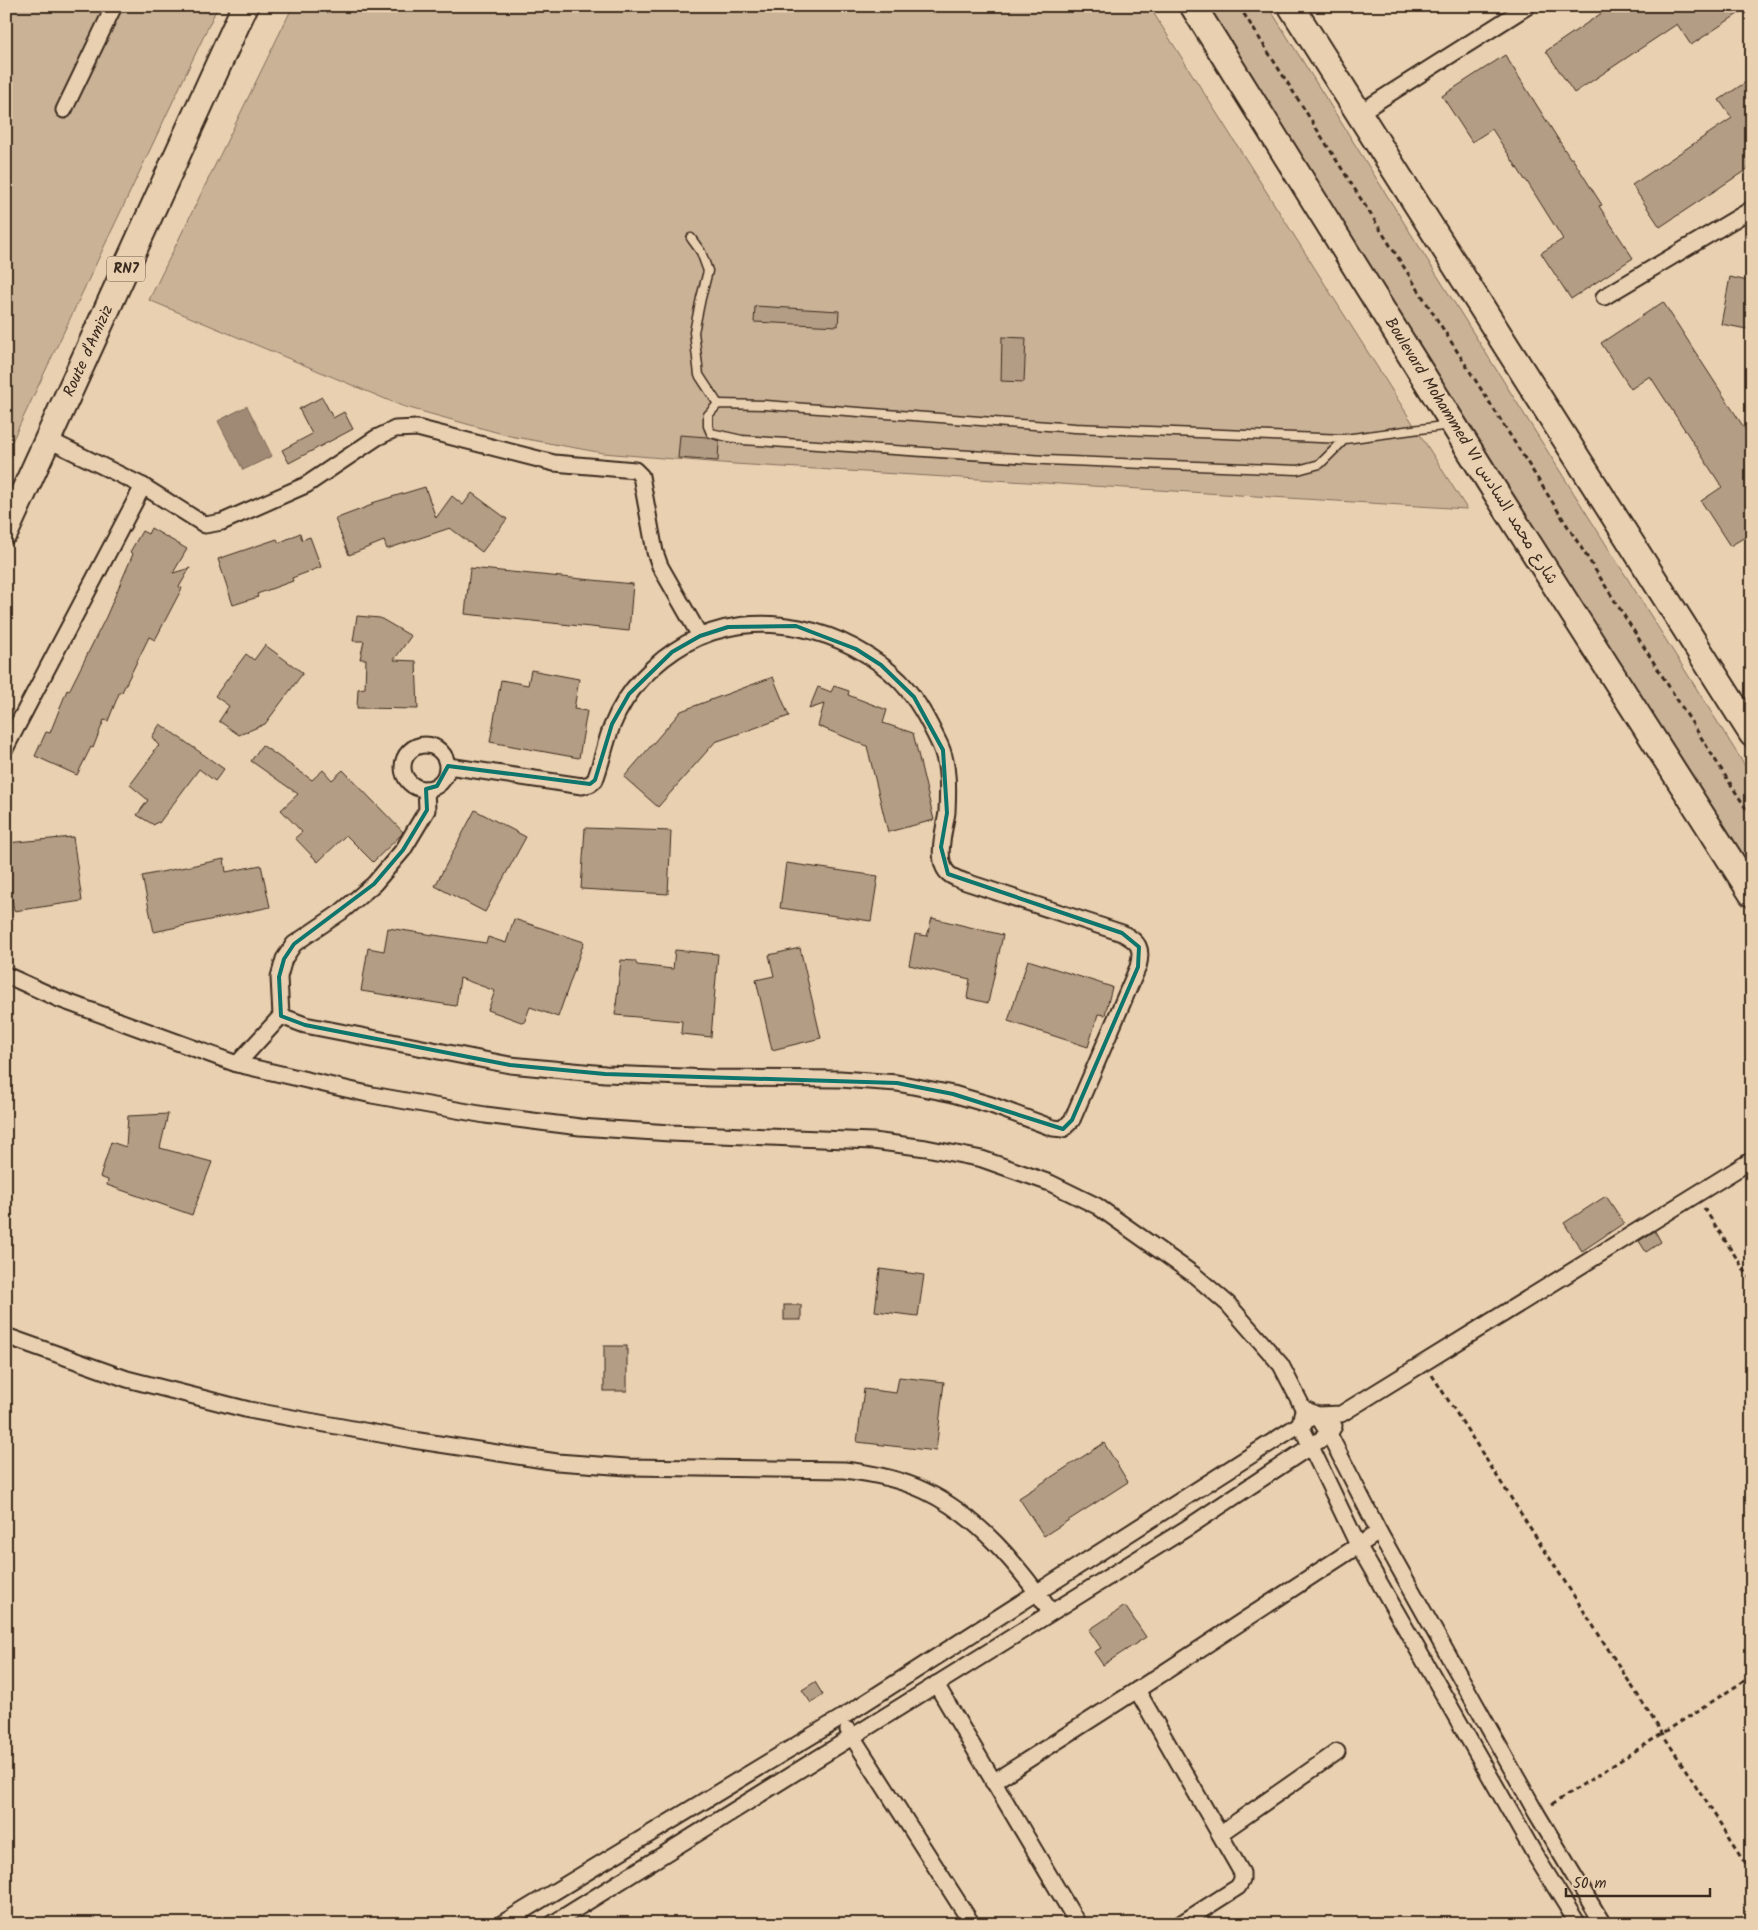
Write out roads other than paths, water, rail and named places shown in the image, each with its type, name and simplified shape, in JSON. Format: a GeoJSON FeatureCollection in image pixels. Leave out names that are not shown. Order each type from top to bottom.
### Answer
{"type":"FeatureCollection","features":[{"type":"Feature","properties":{"kind":"main road","name":"Route d'Amiziz"},"geometry":{"type":"LineString","coordinates":[[6,532],[245,6]]}},
{"type":"Feature","properties":{"kind":"main road","name":"Boulevard Mohammed VI شارع محمد السادس"},"geometry":{"type":"LineString","coordinates":[[1193,6],[1454,424],[1752,894]]}},
{"type":"Feature","properties":{"kind":"main road"},"geometry":{"type":"LineString","coordinates":[[1291,6],[1752,734]]}},
{"type":"Feature","properties":{"kind":"street"},"geometry":{"type":"LineString","coordinates":[[64,110],[114,6]]}},
{"type":"Feature","properties":{"kind":"street"},"geometry":{"type":"LineString","coordinates":[[1359,112],[1528,6]]}},
{"type":"Feature","properties":{"kind":"street"},"geometry":{"type":"LineString","coordinates":[[1604,297],[1752,209]]}},
{"type":"Feature","properties":{"kind":"street"},"geometry":{"type":"LineString","coordinates":[[49,440],[143,486],[205,525],[222,522],[306,485],[376,438],[395,429],[417,428],[554,463],[635,470],[641,476],[655,552],[660,566],[700,636]]}},
{"type":"Feature","properties":{"kind":"street"},"geometry":{"type":"LineString","coordinates":[[6,747],[143,486]]}},
{"type":"Feature","properties":{"kind":"street"},"geometry":{"type":"LineString","coordinates":[[281,1016],[305,1025],[510,1065],[614,1074],[710,1078],[840,1079],[897,1083],[953,1094],[991,1105],[1052,1128],[1063,1129],[1072,1120],[1134,976],[1141,955],[1139,947],[1131,938],[1122,933],[966,882],[948,874],[943,864],[941,847],[947,813],[947,777],[943,750],[928,719],[914,697],[881,665],[856,649],[825,635],[796,626],[760,625],[728,627],[700,636],[672,652],[646,674],[629,694],[612,724],[595,780],[590,784],[582,786],[448,766]]}},
{"type":"Feature","properties":{"kind":"street"},"geometry":{"type":"LineString","coordinates":[[424,744],[436,746],[444,755],[448,766],[445,777],[437,786],[426,789],[414,787],[406,779],[402,768],[404,756],[412,747],[424,744]]}},
{"type":"Feature","properties":{"kind":"street"},"geometry":{"type":"LineString","coordinates":[[237,1064],[281,1016],[279,976],[284,959],[294,944],[341,912],[374,884],[403,850],[426,810],[426,789]]}},
{"type":"Feature","properties":{"kind":"street"},"geometry":{"type":"LineString","coordinates":[[6,975],[59,999],[237,1064],[372,1095],[485,1115],[580,1127],[670,1133],[873,1141],[926,1148],[982,1159],[1050,1183],[1097,1206],[1193,1274],[1228,1304],[1256,1334],[1280,1365],[1303,1408],[1317,1415],[1329,1434],[1527,1819],[1578,1924]]}},
{"type":"Feature","properties":{"kind":"street"},"geometry":{"type":"LineString","coordinates":[[552,1924],[1187,1528],[1329,1434],[1341,1414],[1752,1160]]}},
{"type":"Feature","properties":{"kind":"street"},"geometry":{"type":"LineString","coordinates":[[6,1336],[127,1379],[240,1408],[413,1440],[557,1462],[644,1467],[844,1470],[873,1474],[925,1491],[949,1505],[999,1546],[1051,1612]]}},
{"type":"Feature","properties":{"kind":"street"},"geometry":{"type":"LineString","coordinates":[[1303,1408],[1300,1424],[1358,1546],[1527,1819],[1603,1924]]}},
{"type":"Feature","properties":{"kind":"street"},"geometry":{"type":"LineString","coordinates":[[501,1924],[841,1718],[1300,1424],[1317,1415],[1341,1414]]}},
{"type":"Feature","properties":{"kind":"street"},"geometry":{"type":"LineString","coordinates":[[993,1782],[1379,1532]]}},
{"type":"Feature","properties":{"kind":"street"},"geometry":{"type":"LineString","coordinates":[[936,1684],[1078,1924]]}},
{"type":"Feature","properties":{"kind":"street"},"geometry":{"type":"LineString","coordinates":[[1137,1690],[1221,1833],[1242,1873],[1242,1880],[1238,1887],[1180,1924]]}},
{"type":"Feature","properties":{"kind":"street"},"geometry":{"type":"LineString","coordinates":[[841,1718],[972,1924]]}},
{"type":"Feature","properties":{"kind":"street"},"geometry":{"type":"LineString","coordinates":[[1221,1833],[1338,1752]]}},
{"type":"Feature","properties":{"kind":"lane"},"geometry":{"type":"LineString","coordinates":[[691,238],[701,252],[708,271],[700,298],[694,332],[699,375],[718,404]]}},
{"type":"Feature","properties":{"kind":"lane"},"geometry":{"type":"LineString","coordinates":[[718,404],[849,410],[1075,428],[1345,439],[1454,424]]}},
{"type":"Feature","properties":{"kind":"lane"},"geometry":{"type":"LineString","coordinates":[[718,404],[708,415],[708,426],[711,433],[742,440],[1045,460],[1298,470],[1320,464],[1345,439]]}}]}
